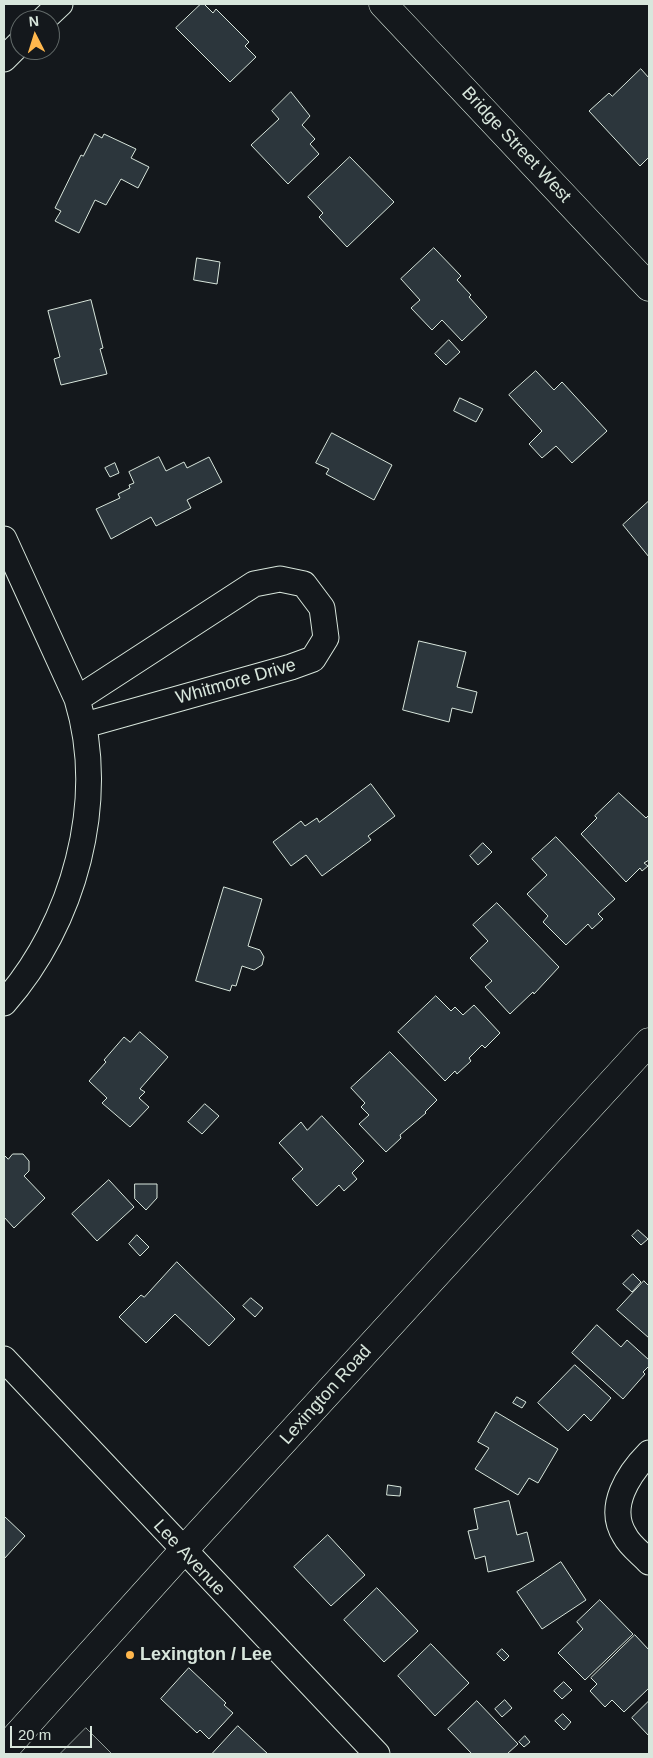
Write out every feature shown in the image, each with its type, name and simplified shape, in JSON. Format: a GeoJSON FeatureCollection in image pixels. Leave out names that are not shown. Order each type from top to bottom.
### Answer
{"type":"FeatureCollection","features":[{"type":"Feature","properties":{"kind":"main road","name":"Bridge Street West"},"geometry":{"type":"LineString","coordinates":[[383,4],[649,287]]}},
{"type":"Feature","properties":{"kind":"main road","name":"Lexington Road"},"geometry":{"type":"LineString","coordinates":[[4,1750],[183,1550],[649,1042]]}},
{"type":"Feature","properties":{"kind":"street"},"geometry":{"type":"LineString","coordinates":[[4,539],[77,699],[85,725],[88,812],[74,878],[51,937],[4,1003]]}},
{"type":"Feature","properties":{"kind":"street","name":"Whitmore Drive"},"geometry":{"type":"LineString","coordinates":[[77,699],[254,584],[280,579],[304,584],[322,608],[326,638],[313,659],[291,667],[85,725]]}},
{"type":"Feature","properties":{"kind":"street","name":"Lee Avenue"},"geometry":{"type":"LineString","coordinates":[[4,1359],[376,1754]]}},
{"type":"Feature","properties":{"kind":"street"},"geometry":{"type":"LineString","coordinates":[[649,1453],[634,1468],[623,1490],[617,1511],[624,1536],[649,1562]]}},
{"type":"Feature","properties":{"kind":"shaded area"},"geometry":{"type":"Polygon","coordinates":[[[86,1728],[112,1754],[60,1754],[86,1728]]]}},
{"type":"Feature","properties":{"kind":"building"},"geometry":{"type":"Polygon","coordinates":[[[201,4],[204,4],[213,13],[216,9],[249,42],[245,46],[256,57],[230,82],[176,28],[201,4]]]}},
{"type":"Feature","properties":{"kind":"building"},"geometry":{"type":"Polygon","coordinates":[[[641,69],[649,78],[649,157],[640,166],[589,111],[609,93],[612,96],[641,69]]]}},
{"type":"Feature","properties":{"kind":"building"},"geometry":{"type":"Polygon","coordinates":[[[291,92],[310,116],[302,125],[315,139],[310,144],[319,154],[288,184],[251,145],[279,119],[272,111],[291,92]]]}},
{"type":"Feature","properties":{"kind":"building"},"geometry":{"type":"Polygon","coordinates":[[[95,134],[102,138],[104,134],[136,149],[131,158],[149,167],[138,188],[121,179],[106,205],[95,200],[79,233],[55,221],[61,211],[55,208],[81,155],[83,156],[95,134]]]}},
{"type":"Feature","properties":{"kind":"building"},"geometry":{"type":"Polygon","coordinates":[[[350,157],[394,202],[347,247],[319,217],[323,213],[308,197],[350,157]]]}},
{"type":"Feature","properties":{"kind":"building"},"geometry":{"type":"Polygon","coordinates":[[[434,248],[461,276],[457,280],[487,317],[462,341],[442,320],[432,330],[411,308],[420,300],[401,279],[434,248]]]}},
{"type":"Feature","properties":{"kind":"building"},"geometry":{"type":"Polygon","coordinates":[[[197,258],[220,262],[217,284],[194,280],[197,258]]]}},
{"type":"Feature","properties":{"kind":"building"},"geometry":{"type":"Polygon","coordinates":[[[91,300],[103,348],[100,349],[107,374],[61,385],[54,359],[60,357],[48,311],[91,300]]]}},
{"type":"Feature","properties":{"kind":"building"},"geometry":{"type":"Polygon","coordinates":[[[449,340],[460,352],[446,365],[435,354],[449,340]]]}},
{"type":"Feature","properties":{"kind":"building"},"geometry":{"type":"Polygon","coordinates":[[[536,371],[554,390],[562,382],[607,431],[572,463],[556,446],[542,458],[529,444],[542,431],[509,395],[536,371]]]}},
{"type":"Feature","properties":{"kind":"building"},"geometry":{"type":"Polygon","coordinates":[[[460,398],[483,409],[476,422],[454,411],[460,398]]]}},
{"type":"Feature","properties":{"kind":"building"},"geometry":{"type":"Polygon","coordinates":[[[332,433],[392,465],[374,500],[326,474],[329,469],[316,463],[332,433]]]}},
{"type":"Feature","properties":{"kind":"building"},"geometry":{"type":"Polygon","coordinates":[[[159,457],[166,471],[184,462],[187,468],[209,457],[222,482],[187,500],[191,508],[156,526],[151,517],[111,539],[96,509],[120,498],[118,494],[130,488],[129,485],[134,483],[129,472],[159,457]]]}},
{"type":"Feature","properties":{"kind":"building"},"geometry":{"type":"Polygon","coordinates":[[[115,463],[119,473],[110,477],[105,468],[115,463]]]}},
{"type":"Feature","properties":{"kind":"building"},"geometry":{"type":"Polygon","coordinates":[[[649,501],[649,557],[623,525],[649,501]]]}},
{"type":"Feature","properties":{"kind":"building"},"geometry":{"type":"Polygon","coordinates":[[[419,641],[466,652],[457,687],[477,692],[472,713],[452,708],[449,722],[403,710],[419,641]]]}},
{"type":"Feature","properties":{"kind":"building"},"geometry":{"type":"Polygon","coordinates":[[[371,784],[395,816],[368,836],[371,840],[322,876],[306,855],[291,866],[273,842],[301,821],[305,826],[317,818],[319,822],[371,784]]]}},
{"type":"Feature","properties":{"kind":"building"},"geometry":{"type":"Polygon","coordinates":[[[619,793],[646,818],[649,815],[649,860],[644,863],[648,866],[642,871],[640,868],[626,882],[581,834],[597,818],[595,816],[619,793]]]}},
{"type":"Feature","properties":{"kind":"building"},"geometry":{"type":"Polygon","coordinates":[[[556,837],[615,899],[598,914],[603,919],[592,929],[588,924],[566,945],[543,922],[548,916],[527,894],[547,875],[532,859],[556,837]]]}},
{"type":"Feature","properties":{"kind":"building"},"geometry":{"type":"Polygon","coordinates":[[[483,843],[492,852],[478,865],[470,856],[483,843]]]}},
{"type":"Feature","properties":{"kind":"building"},"geometry":{"type":"Polygon","coordinates":[[[224,887],[262,899],[248,946],[260,950],[264,957],[262,965],[254,970],[242,966],[236,986],[232,985],[230,991],[196,981],[224,887]]]}},
{"type":"Feature","properties":{"kind":"building"},"geometry":{"type":"Polygon","coordinates":[[[497,903],[559,967],[534,994],[533,992],[510,1014],[485,987],[492,981],[470,958],[488,941],[473,925],[497,903]]]}},
{"type":"Feature","properties":{"kind":"building"},"geometry":{"type":"Polygon","coordinates":[[[436,996],[451,1011],[455,1007],[463,1015],[474,1005],[500,1033],[485,1048],[482,1045],[469,1058],[471,1061],[457,1074],[455,1071],[445,1081],[398,1032],[436,996]]]}},
{"type":"Feature","properties":{"kind":"building"},"geometry":{"type":"Polygon","coordinates":[[[140,1032],[168,1057],[140,1089],[145,1092],[139,1098],[149,1107],[130,1127],[102,1103],[107,1098],[89,1081],[124,1037],[130,1042],[140,1032]]]}},
{"type":"Feature","properties":{"kind":"building"},"geometry":{"type":"Polygon","coordinates":[[[390,1052],[437,1100],[426,1113],[400,1135],[401,1138],[386,1152],[359,1124],[369,1115],[361,1107],[365,1103],[351,1088],[390,1052]]]}},
{"type":"Feature","properties":{"kind":"building"},"geometry":{"type":"Polygon","coordinates":[[[205,1104],[219,1116],[202,1134],[188,1122],[205,1104]]]}},
{"type":"Feature","properties":{"kind":"building"},"geometry":{"type":"Polygon","coordinates":[[[322,1116],[364,1161],[352,1173],[357,1179],[344,1191],[339,1185],[317,1206],[292,1179],[303,1169],[279,1143],[301,1122],[307,1130],[322,1116]]]}},
{"type":"Feature","properties":{"kind":"building"},"geometry":{"type":"Polygon","coordinates":[[[13,1154],[23,1154],[29,1161],[29,1171],[24,1176],[45,1198],[14,1228],[4,1217],[4,1158],[5,1156],[8,1159],[13,1154]]]}},
{"type":"Feature","properties":{"kind":"building"},"geometry":{"type":"Polygon","coordinates":[[[109,1180],[134,1207],[97,1241],[72,1214],[109,1180]]]}},
{"type":"Feature","properties":{"kind":"building"},"geometry":{"type":"Polygon","coordinates":[[[135,1184],[157,1184],[157,1198],[146,1210],[135,1199],[135,1184]]]}},
{"type":"Feature","properties":{"kind":"building"},"geometry":{"type":"Polygon","coordinates":[[[638,1230],[648,1239],[641,1245],[632,1236],[638,1230]]]}},
{"type":"Feature","properties":{"kind":"building"},"geometry":{"type":"Polygon","coordinates":[[[137,1235],[149,1247],[140,1256],[129,1244],[137,1235]]]}},
{"type":"Feature","properties":{"kind":"building"},"geometry":{"type":"Polygon","coordinates":[[[177,1262],[235,1319],[209,1346],[175,1314],[146,1343],[119,1317],[141,1295],[144,1297],[177,1262]]]}},
{"type":"Feature","properties":{"kind":"building"},"geometry":{"type":"Polygon","coordinates":[[[633,1274],[641,1282],[632,1292],[623,1284],[633,1274]]]}},
{"type":"Feature","properties":{"kind":"building"},"geometry":{"type":"Polygon","coordinates":[[[644,1281],[649,1286],[649,1338],[617,1310],[644,1281]]]}},
{"type":"Feature","properties":{"kind":"building"},"geometry":{"type":"Polygon","coordinates":[[[251,1298],[263,1308],[255,1317],[243,1306],[251,1298]]]}},
{"type":"Feature","properties":{"kind":"building"},"geometry":{"type":"Polygon","coordinates":[[[597,1325],[621,1347],[627,1340],[649,1360],[649,1366],[643,1372],[645,1374],[623,1399],[572,1353],[597,1325]]]}},
{"type":"Feature","properties":{"kind":"building"},"geometry":{"type":"Polygon","coordinates":[[[575,1365],[611,1398],[591,1421],[584,1414],[568,1431],[538,1403],[575,1365]]]}},
{"type":"Feature","properties":{"kind":"building"},"geometry":{"type":"Polygon","coordinates":[[[517,1397],[526,1402],[522,1408],[513,1403],[517,1397]]]}},
{"type":"Feature","properties":{"kind":"building"},"geometry":{"type":"Polygon","coordinates":[[[496,1412],[558,1449],[538,1483],[529,1478],[518,1495],[475,1469],[489,1448],[478,1442],[496,1412]]]}},
{"type":"Feature","properties":{"kind":"building"},"geometry":{"type":"Polygon","coordinates":[[[388,1485],[401,1487],[400,1496],[387,1495],[388,1485]]]}},
{"type":"Feature","properties":{"kind":"building"},"geometry":{"type":"Polygon","coordinates":[[[509,1501],[517,1535],[527,1532],[534,1561],[488,1572],[485,1556],[475,1559],[468,1531],[478,1529],[474,1509],[509,1501]]]}},
{"type":"Feature","properties":{"kind":"building"},"geometry":{"type":"Polygon","coordinates":[[[4,1516],[25,1536],[4,1559],[4,1516]]]}},
{"type":"Feature","properties":{"kind":"building"},"geometry":{"type":"Polygon","coordinates":[[[328,1535],[365,1575],[331,1606],[294,1567],[328,1535]]]}},
{"type":"Feature","properties":{"kind":"building"},"geometry":{"type":"Polygon","coordinates":[[[561,1562],[586,1600],[542,1629],[517,1592],[561,1562]]]}},
{"type":"Feature","properties":{"kind":"building"},"geometry":{"type":"Polygon","coordinates":[[[377,1588],[418,1631],[384,1662],[344,1620],[377,1588]]]}},
{"type":"Feature","properties":{"kind":"building"},"geometry":{"type":"Polygon","coordinates":[[[600,1600],[633,1634],[585,1680],[558,1653],[583,1629],[577,1622],[600,1600]]]}},
{"type":"Feature","properties":{"kind":"building"},"geometry":{"type":"Polygon","coordinates":[[[635,1635],[649,1650],[649,1688],[624,1712],[612,1700],[605,1707],[590,1691],[597,1684],[591,1678],[635,1635]]]}},
{"type":"Feature","properties":{"kind":"building"},"geometry":{"type":"Polygon","coordinates":[[[431,1644],[469,1683],[435,1716],[398,1676],[431,1644]]]}},
{"type":"Feature","properties":{"kind":"building"},"geometry":{"type":"Polygon","coordinates":[[[502,1649],[509,1656],[504,1661],[497,1654],[502,1649]]]}},
{"type":"Feature","properties":{"kind":"building"},"geometry":{"type":"Polygon","coordinates":[[[189,1668],[226,1703],[224,1705],[233,1713],[209,1739],[200,1730],[197,1733],[161,1699],[189,1668]]]}},
{"type":"Feature","properties":{"kind":"building"},"geometry":{"type":"Polygon","coordinates":[[[564,1682],[572,1690],[562,1699],[554,1691],[564,1682]]]}},
{"type":"Feature","properties":{"kind":"building"},"geometry":{"type":"Polygon","coordinates":[[[505,1700],[512,1708],[502,1717],[495,1709],[505,1700]]]}},
{"type":"Feature","properties":{"kind":"building"},"geometry":{"type":"Polygon","coordinates":[[[477,1701],[518,1744],[507,1754],[472,1754],[448,1729],[477,1701]]]}},
{"type":"Feature","properties":{"kind":"building"},"geometry":{"type":"Polygon","coordinates":[[[649,1701],[649,1736],[632,1718],[649,1701]]]}},
{"type":"Feature","properties":{"kind":"building"},"geometry":{"type":"Polygon","coordinates":[[[563,1714],[571,1722],[564,1730],[555,1721],[563,1714]]]}},
{"type":"Feature","properties":{"kind":"building"},"geometry":{"type":"Polygon","coordinates":[[[238,1726],[268,1754],[212,1754],[238,1726]]]}},
{"type":"Feature","properties":{"kind":"building"},"geometry":{"type":"Polygon","coordinates":[[[525,1736],[530,1742],[524,1747],[519,1742],[525,1736]]]}},
{"type":"Feature","properties":{"kind":"place","name":"Lexington / Lee"},"geometry":{"type":"Point","coordinates":[130,1655]}}]}
